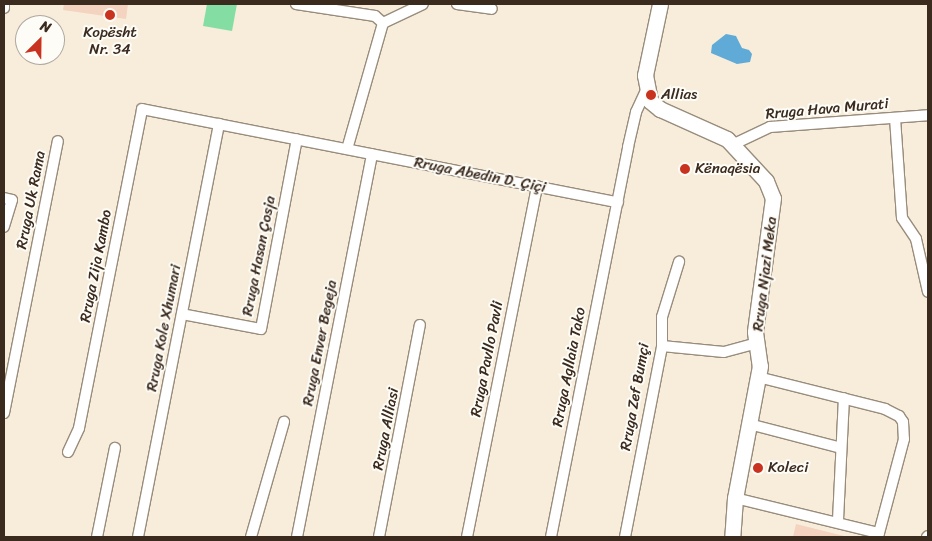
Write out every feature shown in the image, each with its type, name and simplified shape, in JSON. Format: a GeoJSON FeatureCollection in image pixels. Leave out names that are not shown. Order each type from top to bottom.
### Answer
{"type":"FeatureCollection","features":[{"type":"Feature","properties":{"kind":"main road"},"geometry":{"type":"LineString","coordinates":[[646,91],[645,75],[660,4]]}},
{"type":"Feature","properties":{"kind":"main road","name":"Rruga Njazi Meka"},"geometry":{"type":"LineString","coordinates":[[646,91],[650,101],[660,109],[714,131],[732,145],[766,181],[773,198],[756,324],[760,360],[735,498],[732,537]]}},
{"type":"Feature","properties":{"kind":"street"},"geometry":{"type":"LineString","coordinates":[[296,4],[375,16],[383,23],[383,31],[347,150]]}},
{"type":"Feature","properties":{"kind":"street"},"geometry":{"type":"LineString","coordinates":[[383,23],[423,4]]}},
{"type":"Feature","properties":{"kind":"street"},"geometry":{"type":"LineString","coordinates":[[457,4],[492,10]]}},
{"type":"Feature","properties":{"kind":"street"},"geometry":{"type":"LineString","coordinates":[[618,202],[636,112],[646,91]]}},
{"type":"Feature","properties":{"kind":"street","name":"Rruga Abedin D. Çiçi"},"geometry":{"type":"LineString","coordinates":[[142,109],[618,202]]}},
{"type":"Feature","properties":{"kind":"street","name":"Rruga Zija Kambo"},"geometry":{"type":"LineString","coordinates":[[68,452],[79,428],[142,109]]}},
{"type":"Feature","properties":{"kind":"street","name":"Rruga Hava Murati"},"geometry":{"type":"LineString","coordinates":[[732,145],[770,127],[928,114]]}},
{"type":"Feature","properties":{"kind":"street"},"geometry":{"type":"LineString","coordinates":[[895,118],[902,218],[916,238],[928,292]]}},
{"type":"Feature","properties":{"kind":"street","name":"Rruga Kole Xhumari"},"geometry":{"type":"LineString","coordinates":[[138,537],[219,124]]}},
{"type":"Feature","properties":{"kind":"street","name":"Rruga Hasan Çosja"},"geometry":{"type":"LineString","coordinates":[[182,314],[260,330],[297,139]]}},
{"type":"Feature","properties":{"kind":"street","name":"Rruga Uk Rama"},"geometry":{"type":"LineString","coordinates":[[4,413],[58,141]]}},
{"type":"Feature","properties":{"kind":"street","name":"Rruga Enver Begeja"},"geometry":{"type":"LineString","coordinates":[[297,537],[372,154]]}},
{"type":"Feature","properties":{"kind":"street","name":"Rruga Pavllo Pavli"},"geometry":{"type":"LineString","coordinates":[[467,537],[537,186]]}},
{"type":"Feature","properties":{"kind":"street"},"geometry":{"type":"LineString","coordinates":[[4,198],[12,200],[4,227]]}},
{"type":"Feature","properties":{"kind":"street","name":"Rruga Agllaia Tako"},"geometry":{"type":"LineString","coordinates":[[551,537],[618,202]]}},
{"type":"Feature","properties":{"kind":"street","name":"Rruga Zef Bumçi"},"geometry":{"type":"LineString","coordinates":[[625,537],[662,346],[662,317],[679,262]]}},
{"type":"Feature","properties":{"kind":"street","name":"Rruga Alliasi"},"geometry":{"type":"LineString","coordinates":[[379,537],[420,325]]}},
{"type":"Feature","properties":{"kind":"street","name":"Rruga Njazi Meka"},"geometry":{"type":"LineString","coordinates":[[662,346],[724,352],[758,343]]}},
{"type":"Feature","properties":{"kind":"street"},"geometry":{"type":"LineString","coordinates":[[735,498],[821,520],[838,520],[878,535],[904,439],[899,416],[844,398],[758,376]]}},
{"type":"Feature","properties":{"kind":"street"},"geometry":{"type":"LineString","coordinates":[[838,520],[844,398]]}},
{"type":"Feature","properties":{"kind":"street"},"geometry":{"type":"LineString","coordinates":[[251,537],[284,422]]}},
{"type":"Feature","properties":{"kind":"street"},"geometry":{"type":"LineString","coordinates":[[749,424],[841,448]]}},
{"type":"Feature","properties":{"kind":"street"},"geometry":{"type":"LineString","coordinates":[[96,537],[115,448]]}},
{"type":"Feature","properties":{"kind":"shaded area","name":"Kopësht Nr. 34"},"geometry":{"type":"Polygon","coordinates":[[[64,4],[128,4],[126,19],[63,10],[64,4]]]}},
{"type":"Feature","properties":{"kind":"shaded area"},"geometry":{"type":"Polygon","coordinates":[[[796,524],[844,536],[844,537],[793,537],[796,524]]]}},
{"type":"Feature","properties":{"kind":"green space"},"geometry":{"type":"Polygon","coordinates":[[[207,4],[237,4],[232,31],[203,26],[207,4]]]}},
{"type":"Feature","properties":{"kind":"water"},"geometry":{"type":"Polygon","coordinates":[[[726,34],[736,36],[742,48],[749,50],[752,54],[750,62],[737,64],[711,53],[712,45],[726,34]]]}},
{"type":"Feature","properties":{"kind":"place","name":"Kopësht Nr. 34"},"geometry":{"type":"Point","coordinates":[110,15]}},
{"type":"Feature","properties":{"kind":"place","name":"Allias"},"geometry":{"type":"Point","coordinates":[651,95]}},
{"type":"Feature","properties":{"kind":"place","name":"Kënaqësia"},"geometry":{"type":"Point","coordinates":[685,169]}},
{"type":"Feature","properties":{"kind":"place","name":"Koleci"},"geometry":{"type":"Point","coordinates":[758,468]}}]}
